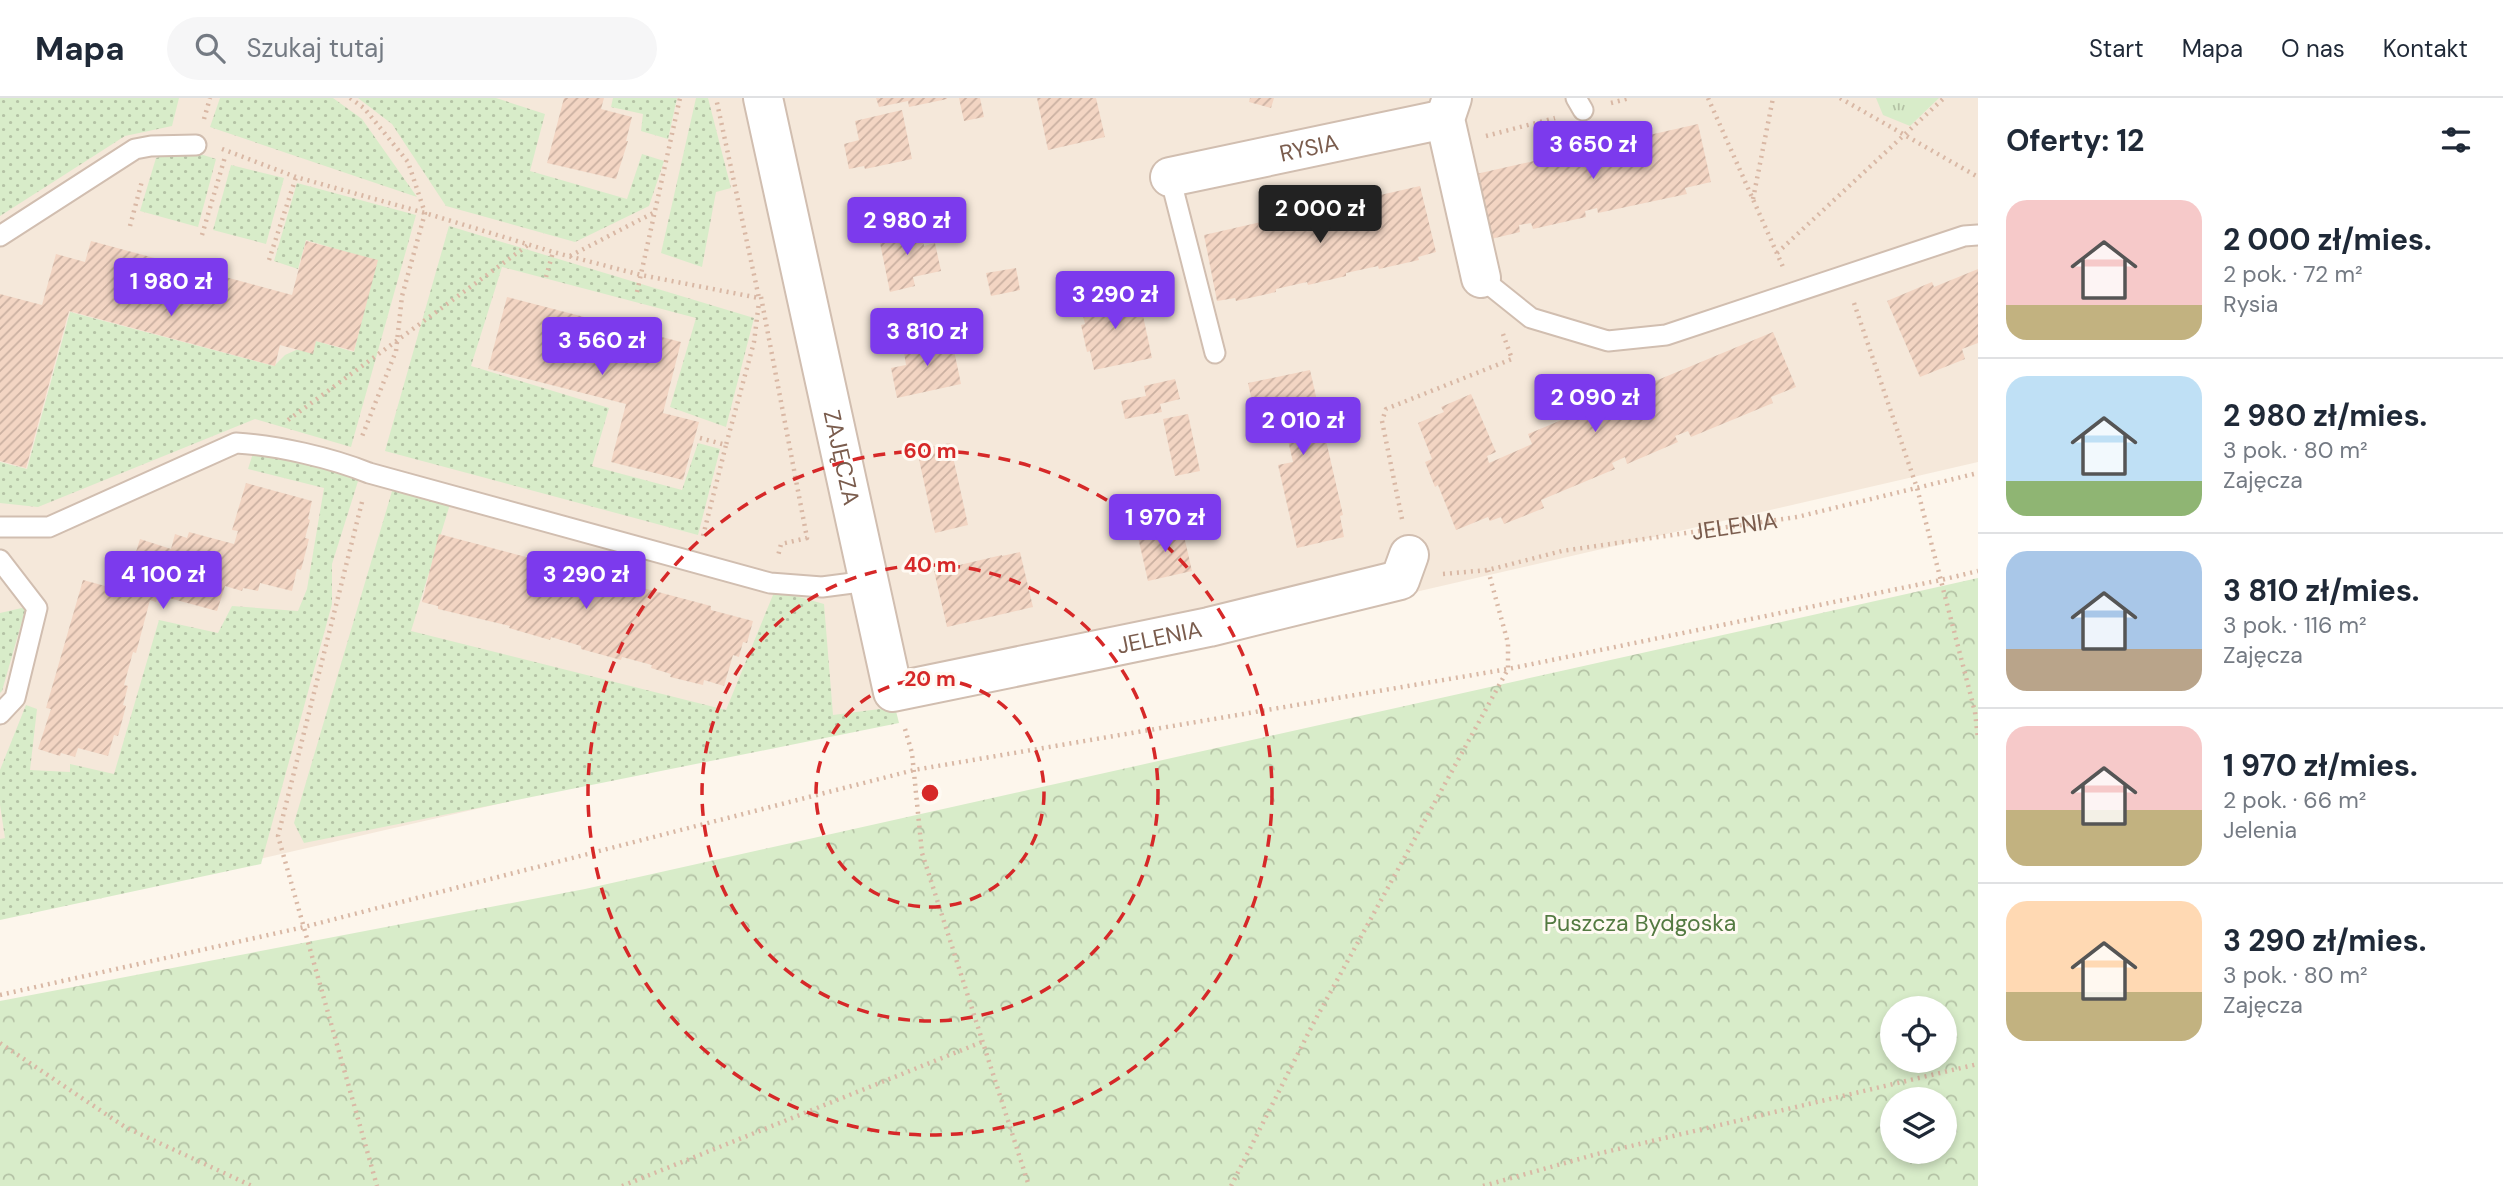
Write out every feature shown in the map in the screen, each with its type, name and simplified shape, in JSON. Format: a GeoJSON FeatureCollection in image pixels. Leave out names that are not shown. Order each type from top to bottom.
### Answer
{"type":"FeatureCollection","features":[{"type":"Feature","properties":{"kind":"street","name":"ZAJĘCZA"},"geometry":{"type":"LineString","coordinates":[[763,98],[893,692]]}},
{"type":"Feature","properties":{"kind":"street","name":"RYSIA"},"geometry":{"type":"LineString","coordinates":[[1170,177],[1450,121]]}},
{"type":"Feature","properties":{"kind":"street"},"geometry":{"type":"LineString","coordinates":[[1450,121],[1481,278]]}},
{"type":"Feature","properties":{"kind":"street","name":"JELENIA"},"geometry":{"type":"LineString","coordinates":[[893,692],[1209,627],[1400,580],[1409,555]]}},
{"type":"Feature","properties":{"kind":"lane"},"geometry":{"type":"LineString","coordinates":[[0,236],[135,149],[196,145]]}},
{"type":"Feature","properties":{"kind":"lane"},"geometry":{"type":"LineString","coordinates":[[1170,177],[1215,352]]}},
{"type":"Feature","properties":{"kind":"lane"},"geometry":{"type":"LineString","coordinates":[[1481,278],[1531,318],[1608,341],[1666,335],[1964,236],[1978,236]]}},
{"type":"Feature","properties":{"kind":"lane"},"geometry":{"type":"LineString","coordinates":[[0,527],[49,527],[236,443],[256,444],[350,466],[369,474],[770,583],[822,587],[868,581]]}},
{"type":"Feature","properties":{"kind":"lane"},"geometry":{"type":"LineString","coordinates":[[0,560],[37,608],[15,698],[0,714]]}},
{"type":"Feature","properties":{"kind":"path"},"geometry":{"type":"LineString","coordinates":[[350,98],[364,108],[408,162],[425,213],[402,296],[396,351],[350,466]]}},
{"type":"Feature","properties":{"kind":"path"},"geometry":{"type":"LineString","coordinates":[[637,292],[680,98]]}},
{"type":"Feature","properties":{"kind":"path"},"geometry":{"type":"LineString","coordinates":[[716,98],[807,538],[781,544],[770,583]]}},
{"type":"Feature","properties":{"kind":"path"},"geometry":{"type":"LineString","coordinates":[[1450,121],[1630,98]]}},
{"type":"Feature","properties":{"kind":"path"},"geometry":{"type":"LineString","coordinates":[[1708,98],[1794,293]]}},
{"type":"Feature","properties":{"kind":"path"},"geometry":{"type":"LineString","coordinates":[[1753,200],[1773,98]]}},
{"type":"Feature","properties":{"kind":"path"},"geometry":{"type":"LineString","coordinates":[[1839,98],[1978,177]]}},
{"type":"Feature","properties":{"kind":"path"},"geometry":{"type":"LineString","coordinates":[[1777,253],[1944,98]]}},
{"type":"Feature","properties":{"kind":"path"},"geometry":{"type":"LineString","coordinates":[[196,145],[227,150],[296,177],[641,275],[759,298],[803,287]]}},
{"type":"Feature","properties":{"kind":"path"},"geometry":{"type":"LineString","coordinates":[[130,226],[151,146]]}},
{"type":"Feature","properties":{"kind":"path"},"geometry":{"type":"LineString","coordinates":[[202,235],[227,150]]}},
{"type":"Feature","properties":{"kind":"path"},"geometry":{"type":"LineString","coordinates":[[269,260],[296,177]]}},
{"type":"Feature","properties":{"kind":"path"},"geometry":{"type":"LineString","coordinates":[[569,256],[655,212]]}},
{"type":"Feature","properties":{"kind":"path"},"geometry":{"type":"LineString","coordinates":[[256,444],[528,244]]}},
{"type":"Feature","properties":{"kind":"path"},"geometry":{"type":"LineString","coordinates":[[546,277],[553,252]]}},
{"type":"Feature","properties":{"kind":"path"},"geometry":{"type":"LineString","coordinates":[[1845,276],[1917,488],[1975,712],[1978,739]]}},
{"type":"Feature","properties":{"kind":"path"},"geometry":{"type":"LineString","coordinates":[[1409,555],[1382,421],[1386,409],[1512,359],[1481,278]]}},
{"type":"Feature","properties":{"kind":"path"},"geometry":{"type":"LineString","coordinates":[[696,563],[754,342],[759,298]]}},
{"type":"Feature","properties":{"kind":"path"},"geometry":{"type":"LineString","coordinates":[[700,438],[726,445]]}},
{"type":"Feature","properties":{"kind":"path","name":"JELENIA"},"geometry":{"type":"LineString","coordinates":[[1508,669],[1508,643],[1488,570],[1562,551],[1797,516],[1978,473]]}},
{"type":"Feature","properties":{"kind":"path"},"geometry":{"type":"LineString","coordinates":[[369,474],[278,836],[377,1186]]}},
{"type":"Feature","properties":{"kind":"path"},"geometry":{"type":"LineString","coordinates":[[0,995],[304,927],[914,769],[1508,669],[1941,580],[1978,570]]}},
{"type":"Feature","properties":{"kind":"path"},"geometry":{"type":"LineString","coordinates":[[1231,1186],[1314,1024],[1508,669]]}},
{"type":"Feature","properties":{"kind":"path"},"geometry":{"type":"LineString","coordinates":[[893,692],[912,753],[922,853],[1030,1186]]}},
{"type":"Feature","properties":{"kind":"path"},"geometry":{"type":"LineString","coordinates":[[622,1186],[982,1042]]}},
{"type":"Feature","properties":{"kind":"path"},"geometry":{"type":"LineString","coordinates":[[0,1043],[125,1127],[252,1186]]}},
{"type":"Feature","properties":{"kind":"path"},"geometry":{"type":"LineString","coordinates":[[1483,1186],[1597,1154],[1978,1064]]}},
{"type":"Feature","properties":{"kind":"shaded area"},"geometry":{"type":"Polygon","coordinates":[[[0,98],[1978,98],[1978,462],[0,919],[0,98]]]}},
{"type":"Feature","properties":{"kind":"green space"},"geometry":{"type":"Polygon","coordinates":[[[0,98],[179,98],[172,126],[125,136],[0,216],[0,98]]]}},
{"type":"Feature","properties":{"kind":"green space"},"geometry":{"type":"Polygon","coordinates":[[[220,98],[333,98],[362,119],[417,197],[210,127],[220,98]]]}},
{"type":"Feature","properties":{"kind":"green space"},"geometry":{"type":"Polygon","coordinates":[[[358,98],[496,98],[545,114],[530,171],[627,199],[642,154],[664,161],[649,206],[575,242],[446,206],[392,124],[358,98]]]}},
{"type":"Feature","properties":{"kind":"green space"},"geometry":{"type":"Polygon","coordinates":[[[613,98],[677,98],[668,139],[641,131],[643,114],[611,107],[613,98]]]}},
{"type":"Feature","properties":{"kind":"green space"},"geometry":{"type":"Polygon","coordinates":[[[696,98],[708,98],[731,188],[716,192],[702,267],[661,253],[696,98]]]}},
{"type":"Feature","properties":{"kind":"green space"},"geometry":{"type":"Polygon","coordinates":[[[1876,98],[1939,98],[1910,126],[1883,115],[1876,98]]]}},
{"type":"Feature","properties":{"kind":"green space"},"geometry":{"type":"Polygon","coordinates":[[[179,151],[216,159],[198,227],[140,211],[156,158],[179,151]]]}},
{"type":"Feature","properties":{"kind":"green space"},"geometry":{"type":"Polygon","coordinates":[[[231,165],[284,178],[266,244],[213,230],[231,165]]]}},
{"type":"Feature","properties":{"kind":"green space"},"geometry":{"type":"Polygon","coordinates":[[[297,183],[416,215],[351,447],[255,419],[38,507],[0,503],[0,462],[27,469],[70,312],[274,366],[285,355],[316,341],[354,352],[376,261],[306,240],[298,269],[274,261],[297,183]]]}},
{"type":"Feature","properties":{"kind":"green space"},"geometry":{"type":"Polygon","coordinates":[[[449,226],[754,318],[726,427],[670,407],[696,318],[502,267],[471,366],[609,408],[592,466],[682,490],[698,443],[720,449],[698,535],[385,451],[449,226]]]}},
{"type":"Feature","properties":{"kind":"green space"},"geometry":{"type":"Polygon","coordinates":[[[254,450],[359,478],[332,564],[332,604],[261,864],[0,920],[0,839],[5,838],[0,805],[0,770],[26,705],[37,709],[30,770],[70,772],[70,764],[114,774],[159,620],[218,633],[232,606],[298,611],[307,589],[324,488],[248,469],[254,450]]]}},
{"type":"Feature","properties":{"kind":"green space"},"geometry":{"type":"Polygon","coordinates":[[[395,481],[451,501],[411,631],[726,710],[775,590],[824,604],[833,715],[895,707],[899,723],[304,843],[294,823],[395,481]]]}},
{"type":"Feature","properties":{"kind":"green space","name":"Puszcza Bydgoska"},"geometry":{"type":"Polygon","coordinates":[[[1978,578],[1978,1186],[0,1186],[0,1001],[585,889],[1978,578]]]}},
{"type":"Feature","properties":{"kind":"green space"},"geometry":{"type":"Polygon","coordinates":[[[26,607],[2,691],[0,693],[0,613],[26,607]]]}},
{"type":"Feature","properties":{"kind":"building"},"geometry":{"type":"Polygon","coordinates":[[[564,98],[604,98],[601,109],[632,117],[628,141],[616,179],[547,163],[564,98]]]}},
{"type":"Feature","properties":{"kind":"building"},"geometry":{"type":"Polygon","coordinates":[[[876,98],[947,99],[909,107],[908,101],[879,107],[876,98]]]}},
{"type":"Feature","properties":{"kind":"building"},"geometry":{"type":"Polygon","coordinates":[[[959,98],[980,98],[984,117],[964,121],[959,98]]]}},
{"type":"Feature","properties":{"kind":"building"},"geometry":{"type":"Polygon","coordinates":[[[1037,98],[1096,98],[1105,137],[1048,150],[1037,98]]]}},
{"type":"Feature","properties":{"kind":"building"},"geometry":{"type":"Polygon","coordinates":[[[1250,98],[1274,98],[1271,108],[1249,102],[1250,98]]]}},
{"type":"Feature","properties":{"kind":"building"},"geometry":{"type":"Polygon","coordinates":[[[902,110],[912,159],[865,169],[864,166],[849,169],[844,144],[859,140],[855,121],[902,110]]]}},
{"type":"Feature","properties":{"kind":"building"},"geometry":{"type":"Polygon","coordinates":[[[1698,124],[1711,182],[1685,188],[1687,194],[1598,213],[1597,208],[1585,211],[1586,217],[1533,229],[1531,223],[1519,225],[1520,232],[1491,239],[1476,174],[1698,124]]]}},
{"type":"Feature","properties":{"kind":"building"},"geometry":{"type":"Polygon","coordinates":[[[1420,186],[1436,252],[1418,257],[1419,260],[1346,273],[1346,276],[1308,285],[1307,282],[1236,301],[1235,298],[1217,301],[1204,235],[1420,186]]]}},
{"type":"Feature","properties":{"kind":"building"},"geometry":{"type":"Polygon","coordinates":[[[920,225],[924,246],[935,243],[941,271],[913,277],[915,286],[890,292],[878,233],[920,225]]]}},
{"type":"Feature","properties":{"kind":"building"},"geometry":{"type":"Polygon","coordinates":[[[91,241],[292,295],[306,241],[378,260],[354,351],[316,341],[313,354],[280,345],[275,366],[69,311],[26,468],[0,461],[0,294],[42,305],[56,254],[85,262],[91,241]]]}},
{"type":"Feature","properties":{"kind":"building"},"geometry":{"type":"Polygon","coordinates":[[[1016,268],[1020,290],[991,296],[986,273],[1016,268]]]}},
{"type":"Feature","properties":{"kind":"building"},"geometry":{"type":"Polygon","coordinates":[[[1978,269],[1978,343],[1962,349],[1965,359],[1920,377],[1887,301],[1932,282],[1934,287],[1978,269]]]}},
{"type":"Feature","properties":{"kind":"building"},"geometry":{"type":"Polygon","coordinates":[[[1138,292],[1152,358],[1094,370],[1081,325],[1085,324],[1080,304],[1138,292]]]}},
{"type":"Feature","properties":{"kind":"building"},"geometry":{"type":"Polygon","coordinates":[[[507,297],[681,342],[663,413],[699,422],[683,480],[611,462],[626,404],[488,369],[507,297]]]}},
{"type":"Feature","properties":{"kind":"building"},"geometry":{"type":"Polygon","coordinates":[[[1773,332],[1796,387],[1771,397],[1773,403],[1691,437],[1688,431],[1675,436],[1678,442],[1627,464],[1625,457],[1612,463],[1615,469],[1541,500],[1544,508],[1504,524],[1501,517],[1490,521],[1488,517],[1456,530],[1438,485],[1435,487],[1425,462],[1432,459],[1418,423],[1444,412],[1441,407],[1471,394],[1496,452],[1487,456],[1489,463],[1532,444],[1528,434],[1773,332]]]}},
{"type":"Feature","properties":{"kind":"building"},"geometry":{"type":"Polygon","coordinates":[[[951,336],[961,384],[897,398],[891,368],[906,365],[903,346],[951,336]]]}},
{"type":"Feature","properties":{"kind":"building"},"geometry":{"type":"Polygon","coordinates":[[[1310,370],[1343,515],[1340,516],[1344,537],[1297,548],[1278,465],[1293,462],[1282,414],[1256,420],[1248,383],[1310,370]]]}},
{"type":"Feature","properties":{"kind":"building"},"geometry":{"type":"Polygon","coordinates":[[[1175,379],[1180,399],[1160,404],[1162,412],[1125,419],[1121,401],[1146,396],[1144,386],[1175,379]]]}},
{"type":"Feature","properties":{"kind":"building"},"geometry":{"type":"Polygon","coordinates":[[[1188,414],[1200,471],[1175,476],[1163,419],[1188,414]]]}},
{"type":"Feature","properties":{"kind":"building"},"geometry":{"type":"Polygon","coordinates":[[[950,443],[968,525],[935,533],[917,450],[950,443]]]}},
{"type":"Feature","properties":{"kind":"building"},"geometry":{"type":"Polygon","coordinates":[[[246,483],[312,501],[305,538],[309,539],[292,591],[260,583],[258,591],[243,588],[242,591],[225,586],[217,611],[158,595],[156,602],[150,600],[136,653],[133,652],[124,685],[128,686],[123,705],[126,706],[118,736],[114,735],[108,756],[78,748],[75,757],[61,753],[60,756],[38,749],[51,709],[46,708],[83,580],[124,591],[140,539],[171,549],[175,534],[187,538],[189,532],[234,544],[238,531],[232,530],[246,483]]]}},
{"type":"Feature","properties":{"kind":"building"},"geometry":{"type":"Polygon","coordinates":[[[1182,527],[1192,571],[1148,581],[1138,537],[1182,527]]]}},
{"type":"Feature","properties":{"kind":"building"},"geometry":{"type":"Polygon","coordinates":[[[439,534],[711,606],[711,610],[753,621],[747,643],[743,642],[739,657],[733,655],[724,686],[704,680],[703,685],[670,677],[671,674],[651,668],[652,665],[622,657],[621,660],[551,637],[550,640],[509,628],[510,626],[438,609],[438,606],[422,602],[439,534]]]}},
{"type":"Feature","properties":{"kind":"building"},"geometry":{"type":"Polygon","coordinates":[[[1020,552],[1033,607],[947,627],[934,571],[1020,552]]]}}]}
